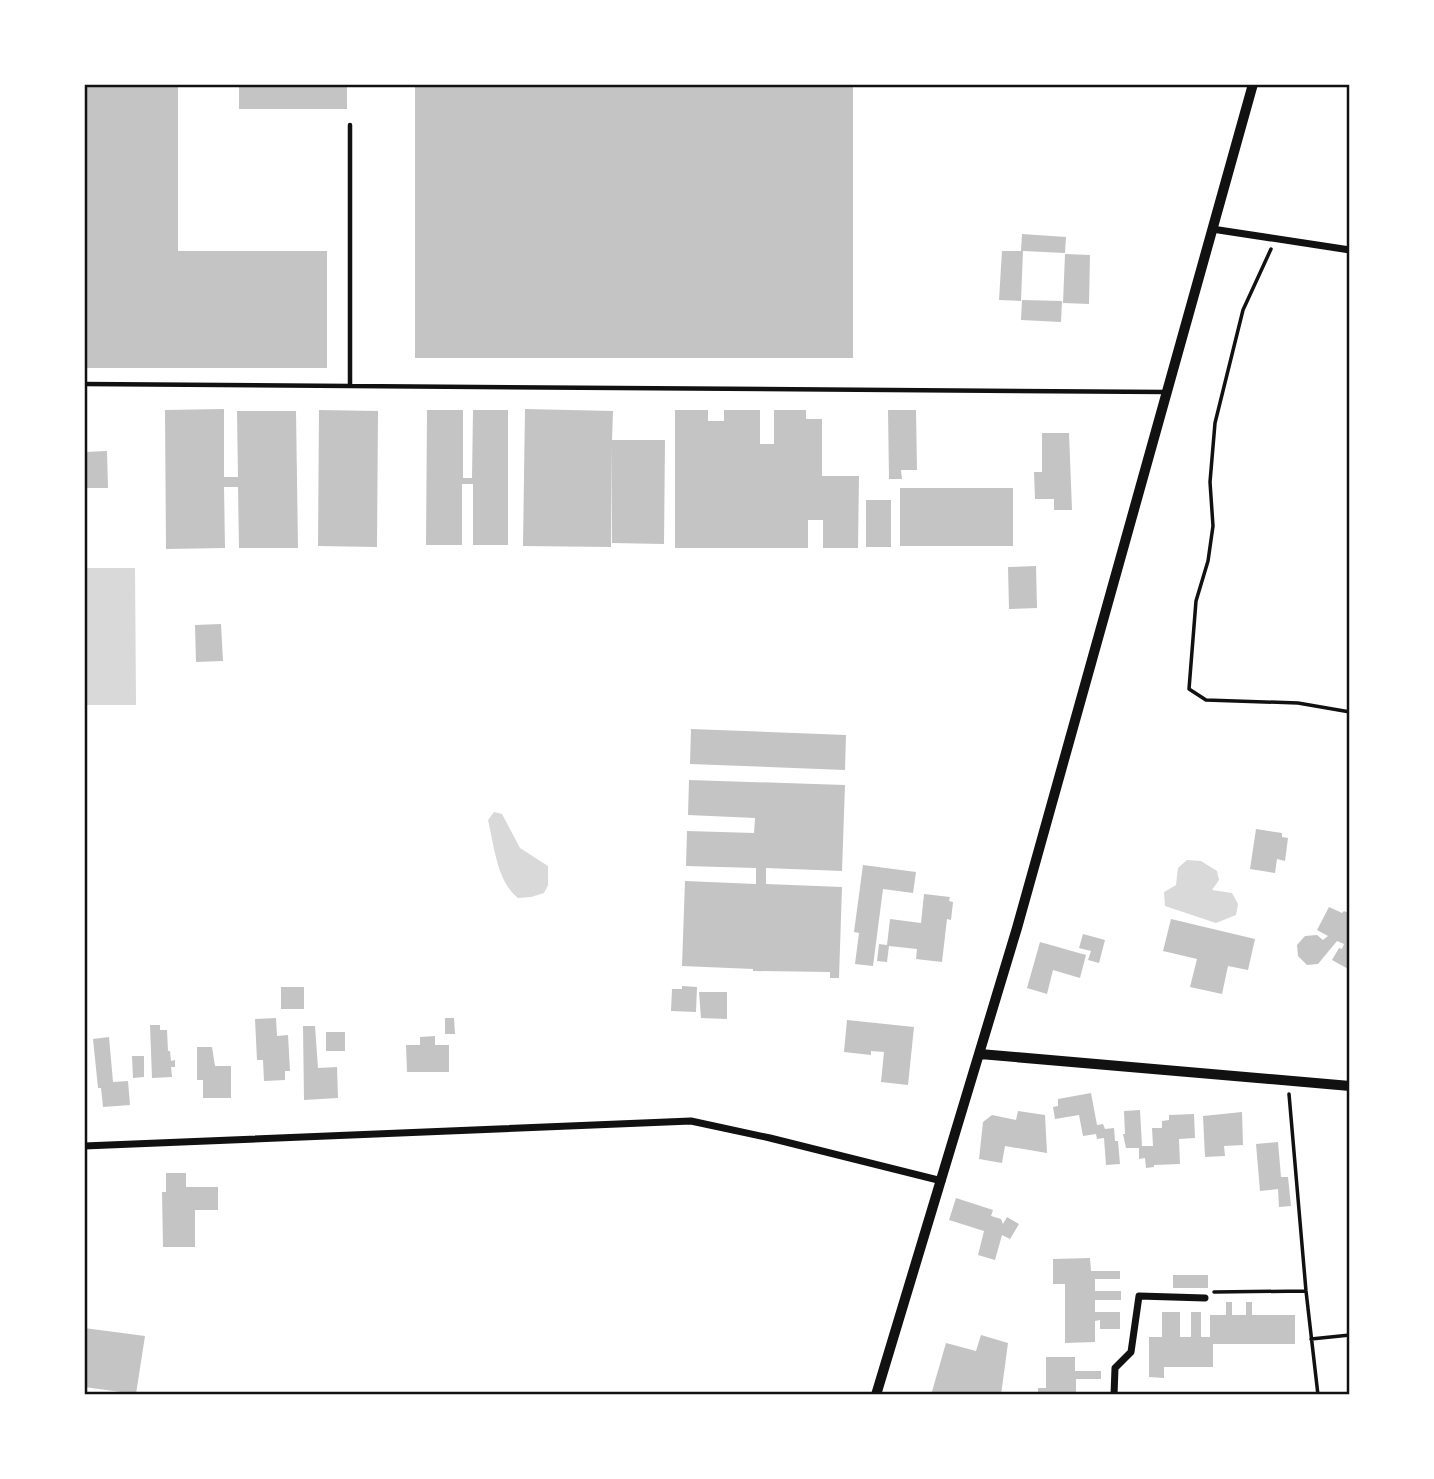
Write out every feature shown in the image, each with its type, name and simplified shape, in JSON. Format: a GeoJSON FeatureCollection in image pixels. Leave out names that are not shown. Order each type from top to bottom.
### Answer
{"type":"FeatureCollection","features":[{"type":"Feature","properties":{"kind":"street"},"geometry":{"type":"LineString","coordinates":[[876,1395],[980,1054],[1252,84]]}},
{"type":"Feature","properties":{"kind":"street"},"geometry":{"type":"LineString","coordinates":[[1212,229],[1350,250]]}},
{"type":"Feature","properties":{"kind":"street"},"geometry":{"type":"LineString","coordinates":[[980,1054],[1350,1086]]}},
{"type":"Feature","properties":{"kind":"street"},"geometry":{"type":"LineString","coordinates":[[84,1146],[691,1121],[942,1181]]}},
{"type":"Feature","properties":{"kind":"street"},"geometry":{"type":"LineString","coordinates":[[1114,1395],[1115,1368],[1131,1352],[1139,1296],[1205,1298]]}},
{"type":"Feature","properties":{"kind":"lane"},"geometry":{"type":"LineString","coordinates":[[349,125],[349,386]]}},
{"type":"Feature","properties":{"kind":"lane"},"geometry":{"type":"LineString","coordinates":[[84,384],[1166,392]]}},
{"type":"Feature","properties":{"kind":"path"},"geometry":{"type":"LineString","coordinates":[[1276,239],[1243,310],[1215,423],[1210,482],[1213,526],[1208,561],[1196,601],[1189,689],[1206,700],[1298,703],[1350,712]]}},
{"type":"Feature","properties":{"kind":"path"},"geometry":{"type":"LineString","coordinates":[[1288,1082],[1318,1395]]}},
{"type":"Feature","properties":{"kind":"path"},"geometry":{"type":"LineString","coordinates":[[1205,1298],[1208,1292],[1306,1291]]}},
{"type":"Feature","properties":{"kind":"path"},"geometry":{"type":"LineString","coordinates":[[1311,1339],[1350,1335]]}},
{"type":"Feature","properties":{"kind":"shaded area"},"geometry":{"type":"Polygon","coordinates":[[[84,568],[135,568],[136,705],[84,705],[84,568]]]}},
{"type":"Feature","properties":{"kind":"shaded area"},"geometry":{"type":"Polygon","coordinates":[[[494,812],[502,814],[520,848],[548,866],[548,885],[544,893],[518,898],[505,883],[497,862],[488,820],[494,812]]]}},
{"type":"Feature","properties":{"kind":"shaded area"},"geometry":{"type":"Polygon","coordinates":[[[1187,860],[1201,861],[1217,871],[1219,880],[1212,890],[1232,893],[1238,904],[1236,915],[1216,923],[1165,906],[1164,892],[1176,885],[1178,868],[1187,860]]]}},
{"type":"Feature","properties":{"kind":"building"},"geometry":{"type":"Polygon","coordinates":[[[84,84],[178,84],[178,251],[327,251],[327,368],[84,368],[84,84]]]}},
{"type":"Feature","properties":{"kind":"building"},"geometry":{"type":"Polygon","coordinates":[[[239,84],[347,84],[347,109],[239,109],[239,84]]]}},
{"type":"Feature","properties":{"kind":"building"},"geometry":{"type":"Polygon","coordinates":[[[415,84],[853,84],[853,358],[415,358],[415,84]]]}},
{"type":"Feature","properties":{"kind":"building"},"geometry":{"type":"Polygon","coordinates":[[[1022,234],[1066,237],[1065,253],[1023,251],[1021,301],[999,300],[1002,251],[1021,251],[1022,234]]]}},
{"type":"Feature","properties":{"kind":"building"},"geometry":{"type":"Polygon","coordinates":[[[1065,254],[1090,255],[1089,304],[1063,303],[1065,254]]]}},
{"type":"Feature","properties":{"kind":"building"},"geometry":{"type":"Polygon","coordinates":[[[1022,300],[1062,301],[1061,322],[1021,320],[1022,300]]]}},
{"type":"Feature","properties":{"kind":"building"},"geometry":{"type":"Polygon","coordinates":[[[224,409],[224,477],[238,477],[237,411],[296,411],[298,548],[239,548],[238,487],[224,487],[225,548],[166,549],[165,410],[224,409]]]}},
{"type":"Feature","properties":{"kind":"building"},"geometry":{"type":"Polygon","coordinates":[[[525,409],[613,411],[612,440],[665,440],[664,544],[612,543],[612,444],[611,547],[523,546],[525,409]]]}},
{"type":"Feature","properties":{"kind":"building"},"geometry":{"type":"Polygon","coordinates":[[[319,410],[378,411],[377,547],[318,546],[319,410]]]}},
{"type":"Feature","properties":{"kind":"building"},"geometry":{"type":"Polygon","coordinates":[[[427,410],[463,410],[463,478],[472,478],[473,410],[508,410],[508,545],[473,545],[473,484],[462,484],[462,545],[426,545],[427,410]]]}},
{"type":"Feature","properties":{"kind":"building"},"geometry":{"type":"Polygon","coordinates":[[[675,410],[708,410],[708,421],[724,421],[724,410],[760,410],[760,444],[774,444],[774,410],[806,410],[806,419],[822,419],[822,476],[859,476],[858,548],[823,548],[823,520],[808,520],[808,548],[675,548],[675,410]]]}},
{"type":"Feature","properties":{"kind":"building"},"geometry":{"type":"Polygon","coordinates":[[[888,410],[916,410],[917,470],[901,470],[902,479],[889,479],[888,410]]]}},
{"type":"Feature","properties":{"kind":"building"},"geometry":{"type":"Polygon","coordinates":[[[1042,433],[1069,433],[1072,510],[1054,510],[1054,499],[1035,499],[1034,472],[1042,472],[1042,433]]]}},
{"type":"Feature","properties":{"kind":"building"},"geometry":{"type":"Polygon","coordinates":[[[107,451],[108,488],[84,488],[84,452],[107,451]]]}},
{"type":"Feature","properties":{"kind":"building"},"geometry":{"type":"Polygon","coordinates":[[[900,488],[1013,488],[1013,546],[900,546],[900,488]]]}},
{"type":"Feature","properties":{"kind":"building"},"geometry":{"type":"Polygon","coordinates":[[[866,500],[891,500],[891,547],[866,547],[866,500]]]}},
{"type":"Feature","properties":{"kind":"building"},"geometry":{"type":"Polygon","coordinates":[[[1036,566],[1037,608],[1009,609],[1008,567],[1036,566]]]}},
{"type":"Feature","properties":{"kind":"building"},"geometry":{"type":"Polygon","coordinates":[[[221,624],[223,661],[196,662],[195,625],[221,624]]]}},
{"type":"Feature","properties":{"kind":"building"},"geometry":{"type":"Polygon","coordinates":[[[691,729],[846,735],[845,770],[690,764],[691,729]]]}},
{"type":"Feature","properties":{"kind":"building"},"geometry":{"type":"Polygon","coordinates":[[[689,780],[845,785],[842,871],[766,868],[766,884],[842,887],[839,978],[830,978],[830,972],[753,971],[682,966],[685,881],[756,884],[756,868],[686,866],[687,831],[754,833],[755,818],[688,815],[689,780]]]}},
{"type":"Feature","properties":{"kind":"building"},"geometry":{"type":"Polygon","coordinates":[[[1256,829],[1282,833],[1282,837],[1288,838],[1285,861],[1277,859],[1275,873],[1250,869],[1256,829]]]}},
{"type":"Feature","properties":{"kind":"building"},"geometry":{"type":"Polygon","coordinates":[[[863,865],[916,872],[913,893],[883,889],[873,966],[855,964],[859,933],[854,932],[863,865]]]}},
{"type":"Feature","properties":{"kind":"building"},"geometry":{"type":"Polygon","coordinates":[[[924,894],[950,897],[949,901],[953,902],[951,920],[947,919],[942,962],[916,959],[917,949],[889,946],[887,962],[877,961],[879,944],[887,945],[890,919],[921,923],[924,894]]]}},
{"type":"Feature","properties":{"kind":"building"},"geometry":{"type":"Polygon","coordinates":[[[1329,907],[1350,914],[1350,970],[1332,960],[1344,944],[1337,941],[1318,964],[1307,965],[1298,956],[1297,945],[1305,936],[1317,935],[1323,940],[1328,936],[1317,930],[1329,907]]]}},
{"type":"Feature","properties":{"kind":"building"},"geometry":{"type":"Polygon","coordinates":[[[1171,919],[1255,939],[1248,970],[1228,966],[1222,994],[1190,987],[1197,959],[1163,951],[1171,919]]]}},
{"type":"Feature","properties":{"kind":"building"},"geometry":{"type":"Polygon","coordinates":[[[1083,934],[1105,940],[1099,963],[1088,960],[1091,951],[1079,948],[1083,934]]]}},
{"type":"Feature","properties":{"kind":"building"},"geometry":{"type":"Polygon","coordinates":[[[1040,942],[1086,955],[1080,978],[1053,970],[1047,994],[1027,988],[1040,942]]]}},
{"type":"Feature","properties":{"kind":"building"},"geometry":{"type":"Polygon","coordinates":[[[682,986],[697,987],[696,1012],[671,1011],[672,989],[682,989],[682,986]]]}},
{"type":"Feature","properties":{"kind":"building"},"geometry":{"type":"Polygon","coordinates":[[[281,987],[304,987],[304,1009],[281,1009],[281,987]]]}},
{"type":"Feature","properties":{"kind":"building"},"geometry":{"type":"Polygon","coordinates":[[[699,992],[727,992],[727,1019],[701,1018],[699,992]]]}},
{"type":"Feature","properties":{"kind":"building"},"geometry":{"type":"Polygon","coordinates":[[[276,1018],[277,1036],[288,1035],[290,1071],[285,1071],[285,1080],[264,1081],[263,1060],[257,1060],[255,1019],[276,1018]]]}},
{"type":"Feature","properties":{"kind":"building"},"geometry":{"type":"Polygon","coordinates":[[[445,1018],[454,1018],[455,1034],[445,1034],[445,1018]]]}},
{"type":"Feature","properties":{"kind":"building"},"geometry":{"type":"Polygon","coordinates":[[[847,1020],[914,1027],[908,1085],[881,1082],[884,1052],[871,1051],[871,1055],[844,1052],[847,1020]]]}},
{"type":"Feature","properties":{"kind":"building"},"geometry":{"type":"Polygon","coordinates":[[[150,1025],[160,1025],[160,1030],[167,1030],[168,1051],[171,1061],[175,1060],[175,1067],[171,1067],[172,1077],[152,1078],[150,1025]]]}},
{"type":"Feature","properties":{"kind":"building"},"geometry":{"type":"Polygon","coordinates":[[[303,1026],[315,1026],[318,1068],[337,1067],[338,1098],[304,1100],[303,1026]]]}},
{"type":"Feature","properties":{"kind":"building"},"geometry":{"type":"Polygon","coordinates":[[[326,1032],[345,1032],[345,1051],[326,1051],[326,1032]]]}},
{"type":"Feature","properties":{"kind":"building"},"geometry":{"type":"Polygon","coordinates":[[[435,1036],[435,1045],[449,1045],[449,1072],[407,1072],[406,1045],[420,1045],[420,1037],[435,1036]]]}},
{"type":"Feature","properties":{"kind":"building"},"geometry":{"type":"Polygon","coordinates":[[[109,1037],[113,1082],[128,1081],[130,1105],[103,1107],[101,1088],[98,1088],[93,1039],[109,1037]]]}},
{"type":"Feature","properties":{"kind":"building"},"geometry":{"type":"Polygon","coordinates":[[[197,1047],[212,1047],[215,1066],[231,1066],[231,1098],[203,1098],[203,1080],[197,1080],[197,1047]]]}},
{"type":"Feature","properties":{"kind":"building"},"geometry":{"type":"Polygon","coordinates":[[[132,1056],[144,1056],[144,1077],[133,1078],[132,1056]]]}},
{"type":"Feature","properties":{"kind":"building"},"geometry":{"type":"Polygon","coordinates":[[[1091,1093],[1097,1125],[1103,1124],[1105,1129],[1114,1128],[1120,1164],[1106,1165],[1104,1138],[1097,1139],[1096,1134],[1083,1136],[1079,1115],[1055,1119],[1053,1107],[1058,1106],[1058,1099],[1091,1093]]]}},
{"type":"Feature","properties":{"kind":"building"},"geometry":{"type":"Polygon","coordinates":[[[1140,1110],[1142,1146],[1153,1146],[1152,1128],[1162,1128],[1162,1121],[1169,1120],[1169,1115],[1194,1114],[1195,1138],[1179,1139],[1180,1164],[1146,1168],[1145,1158],[1139,1159],[1139,1148],[1126,1148],[1123,1134],[1124,1111],[1140,1110]]]}},
{"type":"Feature","properties":{"kind":"building"},"geometry":{"type":"Polygon","coordinates":[[[1018,1111],[1045,1115],[1047,1153],[1005,1146],[1002,1163],[979,1159],[983,1122],[992,1115],[1016,1120],[1018,1111]]]}},
{"type":"Feature","properties":{"kind":"building"},"geometry":{"type":"Polygon","coordinates":[[[1242,1112],[1243,1145],[1224,1146],[1225,1156],[1205,1157],[1203,1116],[1242,1112]]]}},
{"type":"Feature","properties":{"kind":"building"},"geometry":{"type":"Polygon","coordinates":[[[1278,1142],[1281,1177],[1288,1177],[1291,1206],[1279,1207],[1278,1189],[1260,1191],[1256,1144],[1278,1142]]]}},
{"type":"Feature","properties":{"kind":"building"},"geometry":{"type":"Polygon","coordinates":[[[166,1173],[186,1173],[186,1187],[218,1187],[218,1210],[195,1210],[195,1247],[163,1247],[162,1192],[166,1192],[166,1173]]]}},
{"type":"Feature","properties":{"kind":"building"},"geometry":{"type":"Polygon","coordinates":[[[956,1198],[993,1210],[991,1216],[1001,1219],[1003,1224],[1007,1217],[1019,1224],[1010,1239],[1002,1235],[995,1260],[978,1255],[984,1231],[949,1220],[956,1198]]]}},
{"type":"Feature","properties":{"kind":"building"},"geometry":{"type":"Polygon","coordinates":[[[1090,1258],[1091,1271],[1120,1271],[1120,1279],[1095,1279],[1095,1291],[1121,1291],[1121,1300],[1095,1300],[1095,1312],[1120,1312],[1120,1329],[1100,1329],[1100,1320],[1095,1321],[1095,1342],[1065,1343],[1065,1284],[1053,1284],[1053,1259],[1090,1258]]]}},
{"type":"Feature","properties":{"kind":"building"},"geometry":{"type":"Polygon","coordinates":[[[1173,1275],[1208,1275],[1208,1288],[1173,1288],[1173,1275]]]}},
{"type":"Feature","properties":{"kind":"building"},"geometry":{"type":"Polygon","coordinates":[[[1226,1302],[1232,1302],[1232,1315],[1246,1315],[1246,1302],[1252,1302],[1252,1315],[1295,1315],[1295,1344],[1213,1344],[1213,1367],[1164,1367],[1164,1378],[1149,1377],[1149,1337],[1162,1337],[1162,1312],[1180,1312],[1180,1337],[1191,1337],[1191,1312],[1201,1312],[1201,1337],[1210,1337],[1210,1315],[1226,1315],[1226,1302]]]}},
{"type":"Feature","properties":{"kind":"building"},"geometry":{"type":"Polygon","coordinates":[[[84,1328],[145,1336],[136,1394],[84,1387],[84,1328]]]}},
{"type":"Feature","properties":{"kind":"building"},"geometry":{"type":"Polygon","coordinates":[[[981,1335],[1008,1343],[1001,1395],[931,1395],[946,1343],[976,1351],[981,1335]]]}},
{"type":"Feature","properties":{"kind":"building"},"geometry":{"type":"Polygon","coordinates":[[[1046,1357],[1075,1357],[1075,1371],[1101,1371],[1101,1379],[1076,1379],[1076,1395],[1038,1395],[1038,1388],[1046,1388],[1046,1357]]]}}]}
